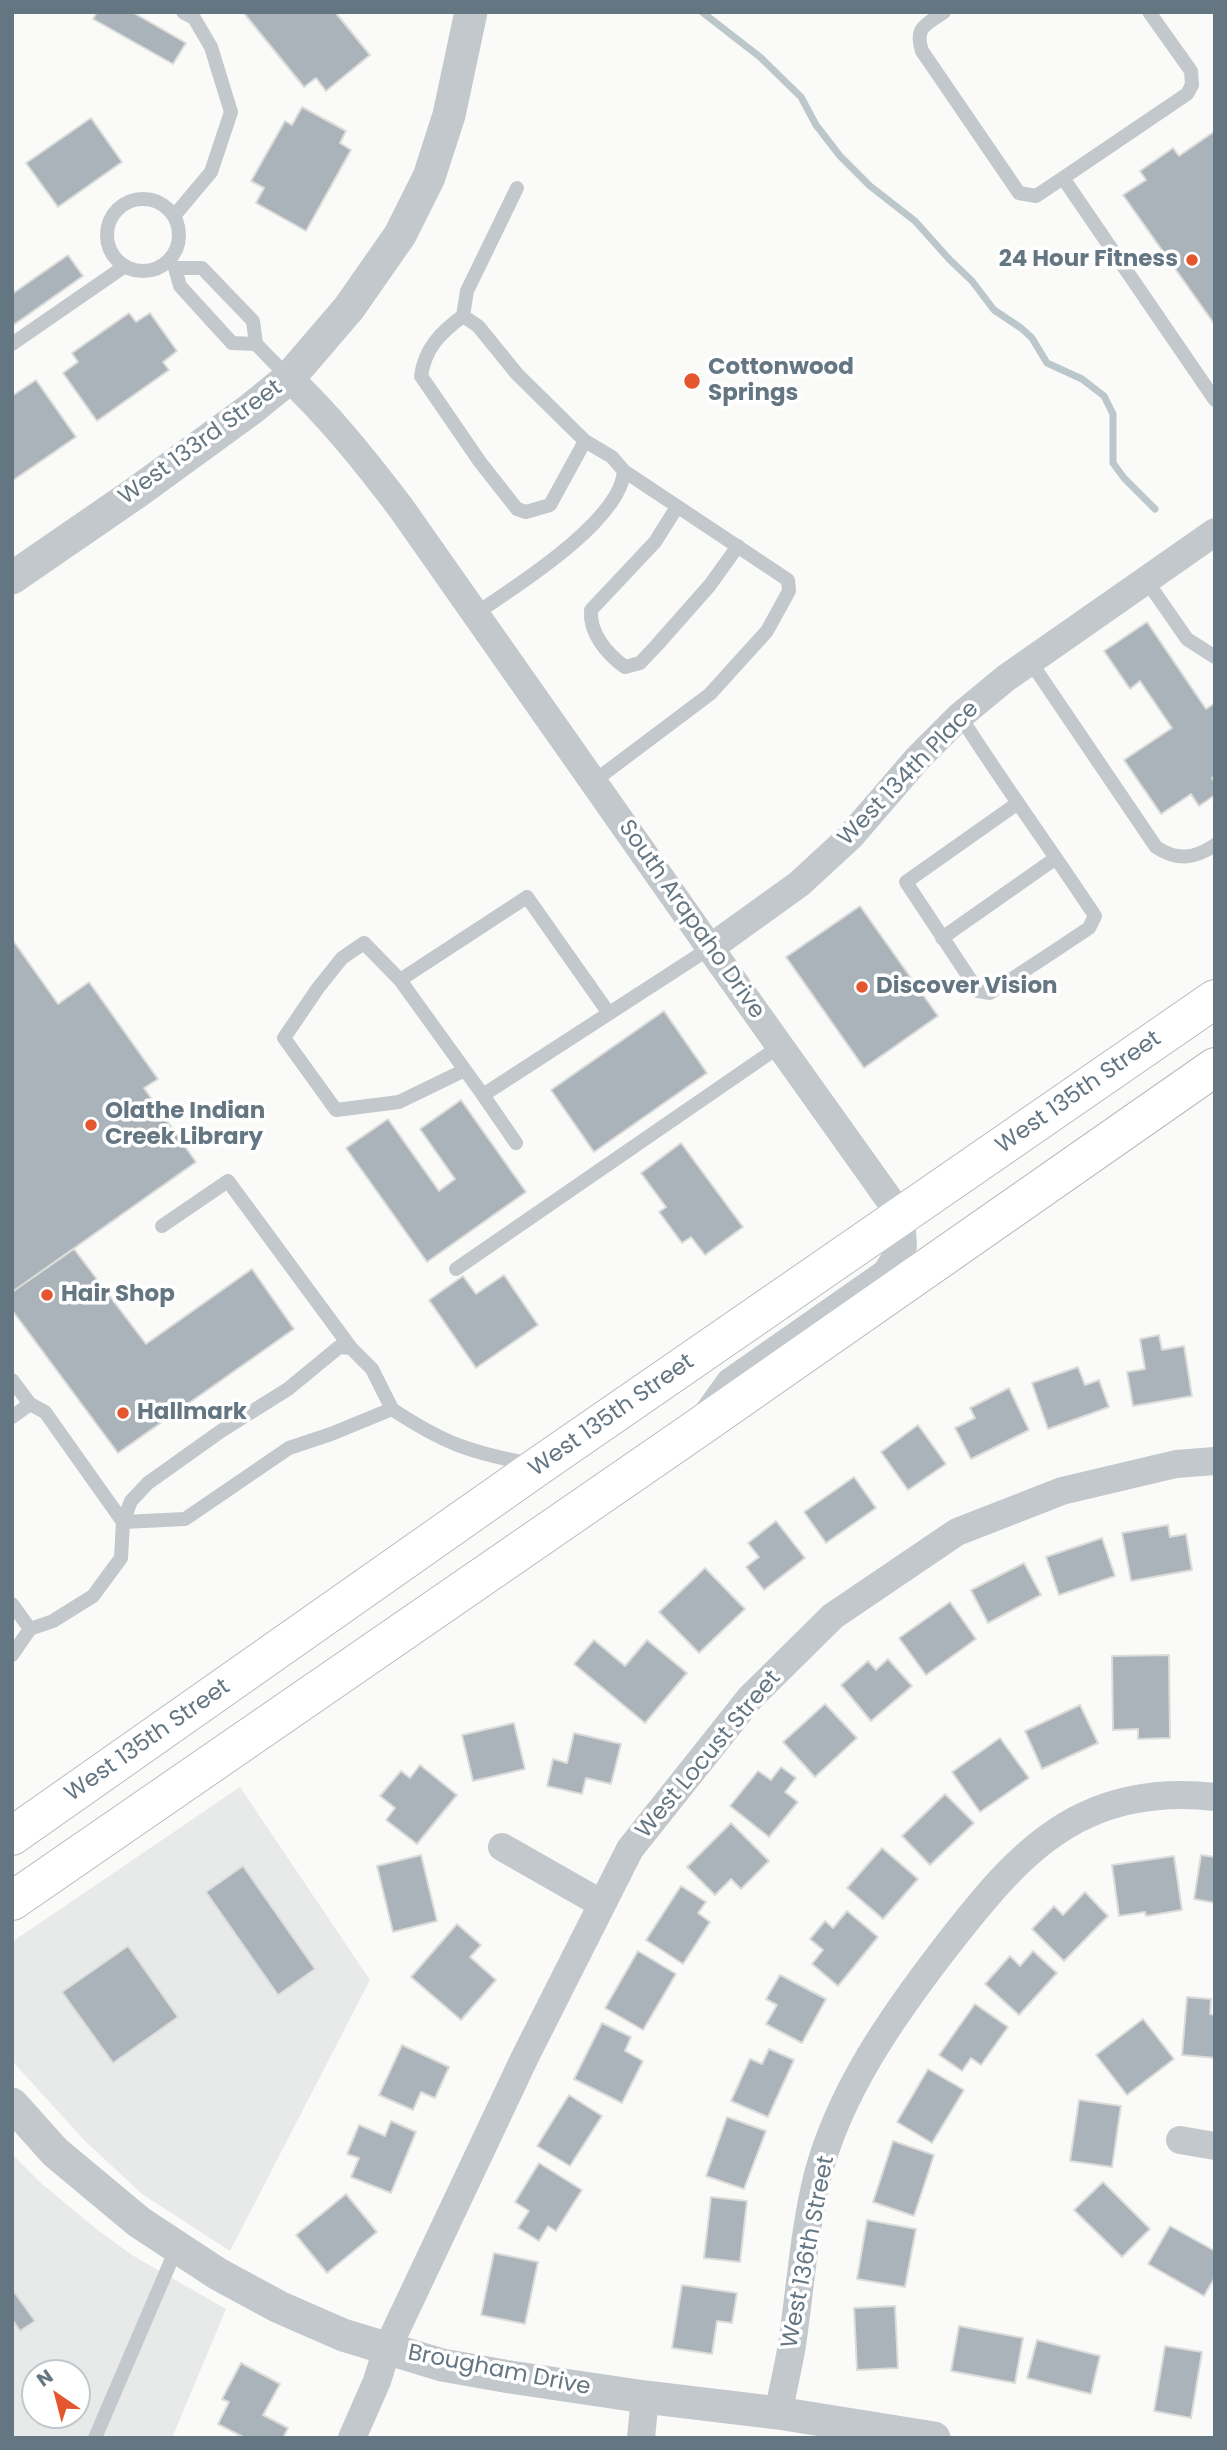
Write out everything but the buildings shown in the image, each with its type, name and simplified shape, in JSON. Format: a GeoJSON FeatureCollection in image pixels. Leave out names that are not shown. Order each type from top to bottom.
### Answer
{"type":"FeatureCollection","features":[{"type":"Feature","properties":{"kind":"main road","name":"West 135th Street"},"geometry":{"type":"LineString","coordinates":[[12,1836],[540,1465],[1215,999]]}},
{"type":"Feature","properties":{"kind":"main road"},"geometry":{"type":"LineString","coordinates":[[12,1901],[1215,1067]]}},
{"type":"Feature","properties":{"kind":"street","name":"West 133rd Street"},"geometry":{"type":"LineString","coordinates":[[12,578],[148,484],[289,379],[349,308],[400,235],[429,177],[445,127],[471,12]]}},
{"type":"Feature","properties":{"kind":"street","name":"South Arapaho Drive"},"geometry":{"type":"LineString","coordinates":[[289,379],[318,405],[359,452],[901,1216]]}},
{"type":"Feature","properties":{"kind":"street","name":"West 134th Place"},"geometry":{"type":"LineString","coordinates":[[709,948],[799,884],[820,865],[960,716],[1030,662],[1215,532]]}},
{"type":"Feature","properties":{"kind":"street"},"geometry":{"type":"LineString","coordinates":[[695,1430],[730,1382],[886,1273],[903,1246],[901,1216]]}},
{"type":"Feature","properties":{"kind":"street","name":"West Locust Street"},"geometry":{"type":"LineString","coordinates":[[352,2438],[377,2381],[387,2349],[525,2057],[630,1849],[750,1698],[833,1616],[957,1532],[1062,1492],[1176,1464],[1215,1461]]}},
{"type":"Feature","properties":{"kind":"street","name":"West 136th Street"},"geometry":{"type":"LineString","coordinates":[[778,2413],[792,2345],[817,2178],[836,2123],[868,2059],[908,1996],[989,1895],[1031,1853],[1061,1828],[1109,1805],[1136,1798],[1181,1794],[1215,1797]]}},
{"type":"Feature","properties":{"kind":"street"},"geometry":{"type":"LineString","coordinates":[[502,1847],[602,1904]]}},
{"type":"Feature","properties":{"kind":"street","name":"Brougham Drive"},"geometry":{"type":"LineString","coordinates":[[12,2105],[55,2152],[139,2222],[218,2274],[279,2307],[343,2335],[442,2365],[510,2377],[778,2413],[934,2438]]}},
{"type":"Feature","properties":{"kind":"street"},"geometry":{"type":"LineString","coordinates":[[1180,2140],[1215,2146]]}},
{"type":"Feature","properties":{"kind":"street"},"geometry":{"type":"LineString","coordinates":[[640,2438],[645,2397]]}},
{"type":"Feature","properties":{"kind":"lane"},"geometry":{"type":"LineString","coordinates":[[174,216],[211,172],[232,112],[211,47],[194,18],[183,12]]}},
{"type":"Feature","properties":{"kind":"lane"},"geometry":{"type":"LineString","coordinates":[[944,12],[922,28],[918,38],[922,51],[1019,193],[1036,196],[1187,94],[1192,85],[1191,71],[1149,12]]}},
{"type":"Feature","properties":{"kind":"lane"},"geometry":{"type":"LineString","coordinates":[[1063,178],[1215,400]]}},
{"type":"Feature","properties":{"kind":"lane"},"geometry":{"type":"LineString","coordinates":[[517,188],[467,291],[463,317],[442,331],[423,360],[421,376],[480,462],[517,509],[526,512],[550,505],[585,441]]}},
{"type":"Feature","properties":{"kind":"lane"},"geometry":{"type":"LineString","coordinates":[[256,344],[232,343],[180,286],[172,265],[179,240],[179,228],[166,207],[143,199],[131,201],[121,207],[108,226],[110,249],[116,258],[125,266],[136,270],[147,271],[172,265],[202,268],[253,321],[256,344],[289,379]]}},
{"type":"Feature","properties":{"kind":"lane"},"geometry":{"type":"LineString","coordinates":[[12,344],[125,266]]}},
{"type":"Feature","properties":{"kind":"lane"},"geometry":{"type":"LineString","coordinates":[[463,317],[478,326],[517,374],[585,441],[612,457],[624,471],[788,580],[789,591],[766,631],[710,694],[593,782]]}},
{"type":"Feature","properties":{"kind":"lane"},"geometry":{"type":"LineString","coordinates":[[475,614],[562,554],[600,515],[623,484],[624,471]]}},
{"type":"Feature","properties":{"kind":"lane"},"geometry":{"type":"LineString","coordinates":[[677,507],[655,542],[591,610],[590,623],[602,644],[614,659],[625,667],[640,663],[657,645],[710,585],[738,546]]}},
{"type":"Feature","properties":{"kind":"lane"},"geometry":{"type":"LineString","coordinates":[[1146,580],[1187,639],[1215,657]]}},
{"type":"Feature","properties":{"kind":"lane"},"geometry":{"type":"LineString","coordinates":[[1030,662],[1156,847],[1170,856],[1191,856],[1215,845]]}},
{"type":"Feature","properties":{"kind":"lane"},"geometry":{"type":"LineString","coordinates":[[960,716],[1096,916],[1089,928],[990,993],[978,991],[906,882],[1018,803]]}},
{"type":"Feature","properties":{"kind":"lane"},"geometry":{"type":"LineString","coordinates":[[943,937],[1056,858]]}},
{"type":"Feature","properties":{"kind":"lane"},"geometry":{"type":"LineString","coordinates":[[400,980],[527,897],[608,1012]]}},
{"type":"Feature","properties":{"kind":"lane"},"geometry":{"type":"LineString","coordinates":[[466,1070],[399,1101],[336,1110],[284,1038],[342,958],[364,943],[400,980],[466,1070],[516,1143]]}},
{"type":"Feature","properties":{"kind":"lane"},"geometry":{"type":"LineString","coordinates":[[483,1095],[709,948]]}},
{"type":"Feature","properties":{"kind":"lane"},"geometry":{"type":"LineString","coordinates":[[456,1269],[780,1046]]}},
{"type":"Feature","properties":{"kind":"lane"},"geometry":{"type":"LineString","coordinates":[[162,1226],[228,1181],[351,1348],[372,1369],[392,1409],[424,1431],[458,1447],[486,1456],[540,1465]]}},
{"type":"Feature","properties":{"kind":"lane"},"geometry":{"type":"LineString","coordinates":[[12,1655],[30,1629],[53,1621],[93,1596],[121,1558],[123,1522],[131,1501],[148,1483],[221,1431],[288,1389],[339,1347],[351,1348]]}},
{"type":"Feature","properties":{"kind":"lane"},"geometry":{"type":"LineString","coordinates":[[12,1380],[30,1404],[45,1412],[123,1522]]}},
{"type":"Feature","properties":{"kind":"lane"},"geometry":{"type":"LineString","coordinates":[[12,1417],[30,1404]]}},
{"type":"Feature","properties":{"kind":"lane"},"geometry":{"type":"LineString","coordinates":[[123,1522],[185,1519],[289,1448],[392,1409]]}},
{"type":"Feature","properties":{"kind":"lane"},"geometry":{"type":"LineString","coordinates":[[12,1604],[30,1629]]}},
{"type":"Feature","properties":{"kind":"lane"},"geometry":{"type":"LineString","coordinates":[[95,2438],[177,2247]]}},
{"type":"Feature","properties":{"kind":"shaded area"},"geometry":{"type":"Polygon","coordinates":[[[240,1787],[370,1980],[230,2251],[142,2194],[85,2141],[12,2061],[12,1942],[240,1787]]]}},
{"type":"Feature","properties":{"kind":"shaded area"},"geometry":{"type":"Polygon","coordinates":[[[12,2154],[42,2184],[132,2255],[226,2309],[172,2438],[12,2438],[12,2154]]]}},
{"type":"Feature","properties":{"kind":"waterway"},"geometry":{"type":"LineString","coordinates":[[702,12],[760,57],[801,97],[816,125],[840,156],[870,186],[915,221],[972,281],[994,310],[1032,338],[1047,363],[1082,379],[1104,396],[1113,414],[1113,463],[1155,509]]}},
{"type":"Feature","properties":{"kind":"place","name":"24 Hour Fitness"},"geometry":{"type":"Point","coordinates":[1192,260]}},
{"type":"Feature","properties":{"kind":"place","name":"Cottonwood Springs"},"geometry":{"type":"Point","coordinates":[692,381]}},
{"type":"Feature","properties":{"kind":"place","name":"Discover Vision"},"geometry":{"type":"Point","coordinates":[862,987]}},
{"type":"Feature","properties":{"kind":"place","name":"Olathe Indian Creek Library"},"geometry":{"type":"Point","coordinates":[91,1125]}},
{"type":"Feature","properties":{"kind":"place","name":"Hair Shop"},"geometry":{"type":"Point","coordinates":[47,1295]}},
{"type":"Feature","properties":{"kind":"place","name":"Hallmark"},"geometry":{"type":"Point","coordinates":[123,1413]}}]}
